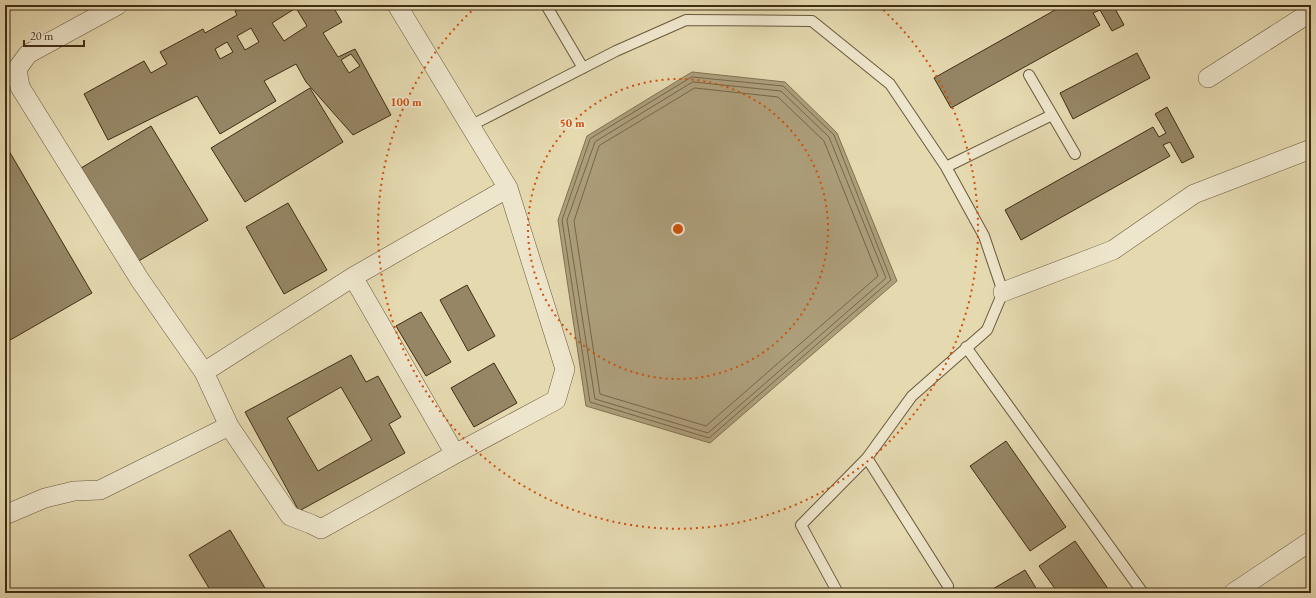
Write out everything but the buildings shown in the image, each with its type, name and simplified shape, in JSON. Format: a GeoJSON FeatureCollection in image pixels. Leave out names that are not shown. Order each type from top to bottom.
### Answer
{"type":"FeatureCollection","features":[{"type":"Feature","properties":{"kind":"street"},"geometry":{"type":"LineString","coordinates":[[118,5],[28,54],[18,69],[20,87],[140,280],[204,372],[229,426],[290,516],[320,529],[556,400],[564,369],[508,188],[397,5]]}},
{"type":"Feature","properties":{"kind":"street"},"geometry":{"type":"LineString","coordinates":[[1208,78],[1311,12]]}},
{"type":"Feature","properties":{"kind":"street"},"geometry":{"type":"LineString","coordinates":[[1003,292],[1113,250],[1194,194],[1311,149]]}},
{"type":"Feature","properties":{"kind":"street"},"geometry":{"type":"LineString","coordinates":[[204,372],[353,277],[508,188]]}},
{"type":"Feature","properties":{"kind":"street"},"geometry":{"type":"LineString","coordinates":[[353,277],[455,454]]}},
{"type":"Feature","properties":{"kind":"street"},"geometry":{"type":"LineString","coordinates":[[5,515],[45,498],[74,491],[100,490],[229,426]]}},
{"type":"Feature","properties":{"kind":"street"},"geometry":{"type":"LineString","coordinates":[[1233,593],[1311,541]]}},
{"type":"Feature","properties":{"kind":"lane"},"geometry":{"type":"LineString","coordinates":[[546,5],[583,68]]}},
{"type":"Feature","properties":{"kind":"lane"},"geometry":{"type":"LineString","coordinates":[[470,126],[583,68],[686,20],[812,22],[890,84],[946,167],[984,236],[1003,292],[986,330],[912,396],[867,458],[801,525],[838,593]]}},
{"type":"Feature","properties":{"kind":"lane"},"geometry":{"type":"LineString","coordinates":[[1029,76],[1075,154]]}},
{"type":"Feature","properties":{"kind":"lane"},"geometry":{"type":"LineString","coordinates":[[946,167],[1052,115]]}},
{"type":"Feature","properties":{"kind":"lane"},"geometry":{"type":"LineString","coordinates":[[966,347],[1143,593]]}},
{"type":"Feature","properties":{"kind":"lane"},"geometry":{"type":"LineString","coordinates":[[867,458],[948,586]]}},
{"type":"Feature","properties":{"kind":"water"},"geometry":{"type":"Polygon","coordinates":[[[692,72],[785,82],[837,133],[897,281],[710,443],[586,406],[558,220],[587,136],[692,72]]]}}]}
